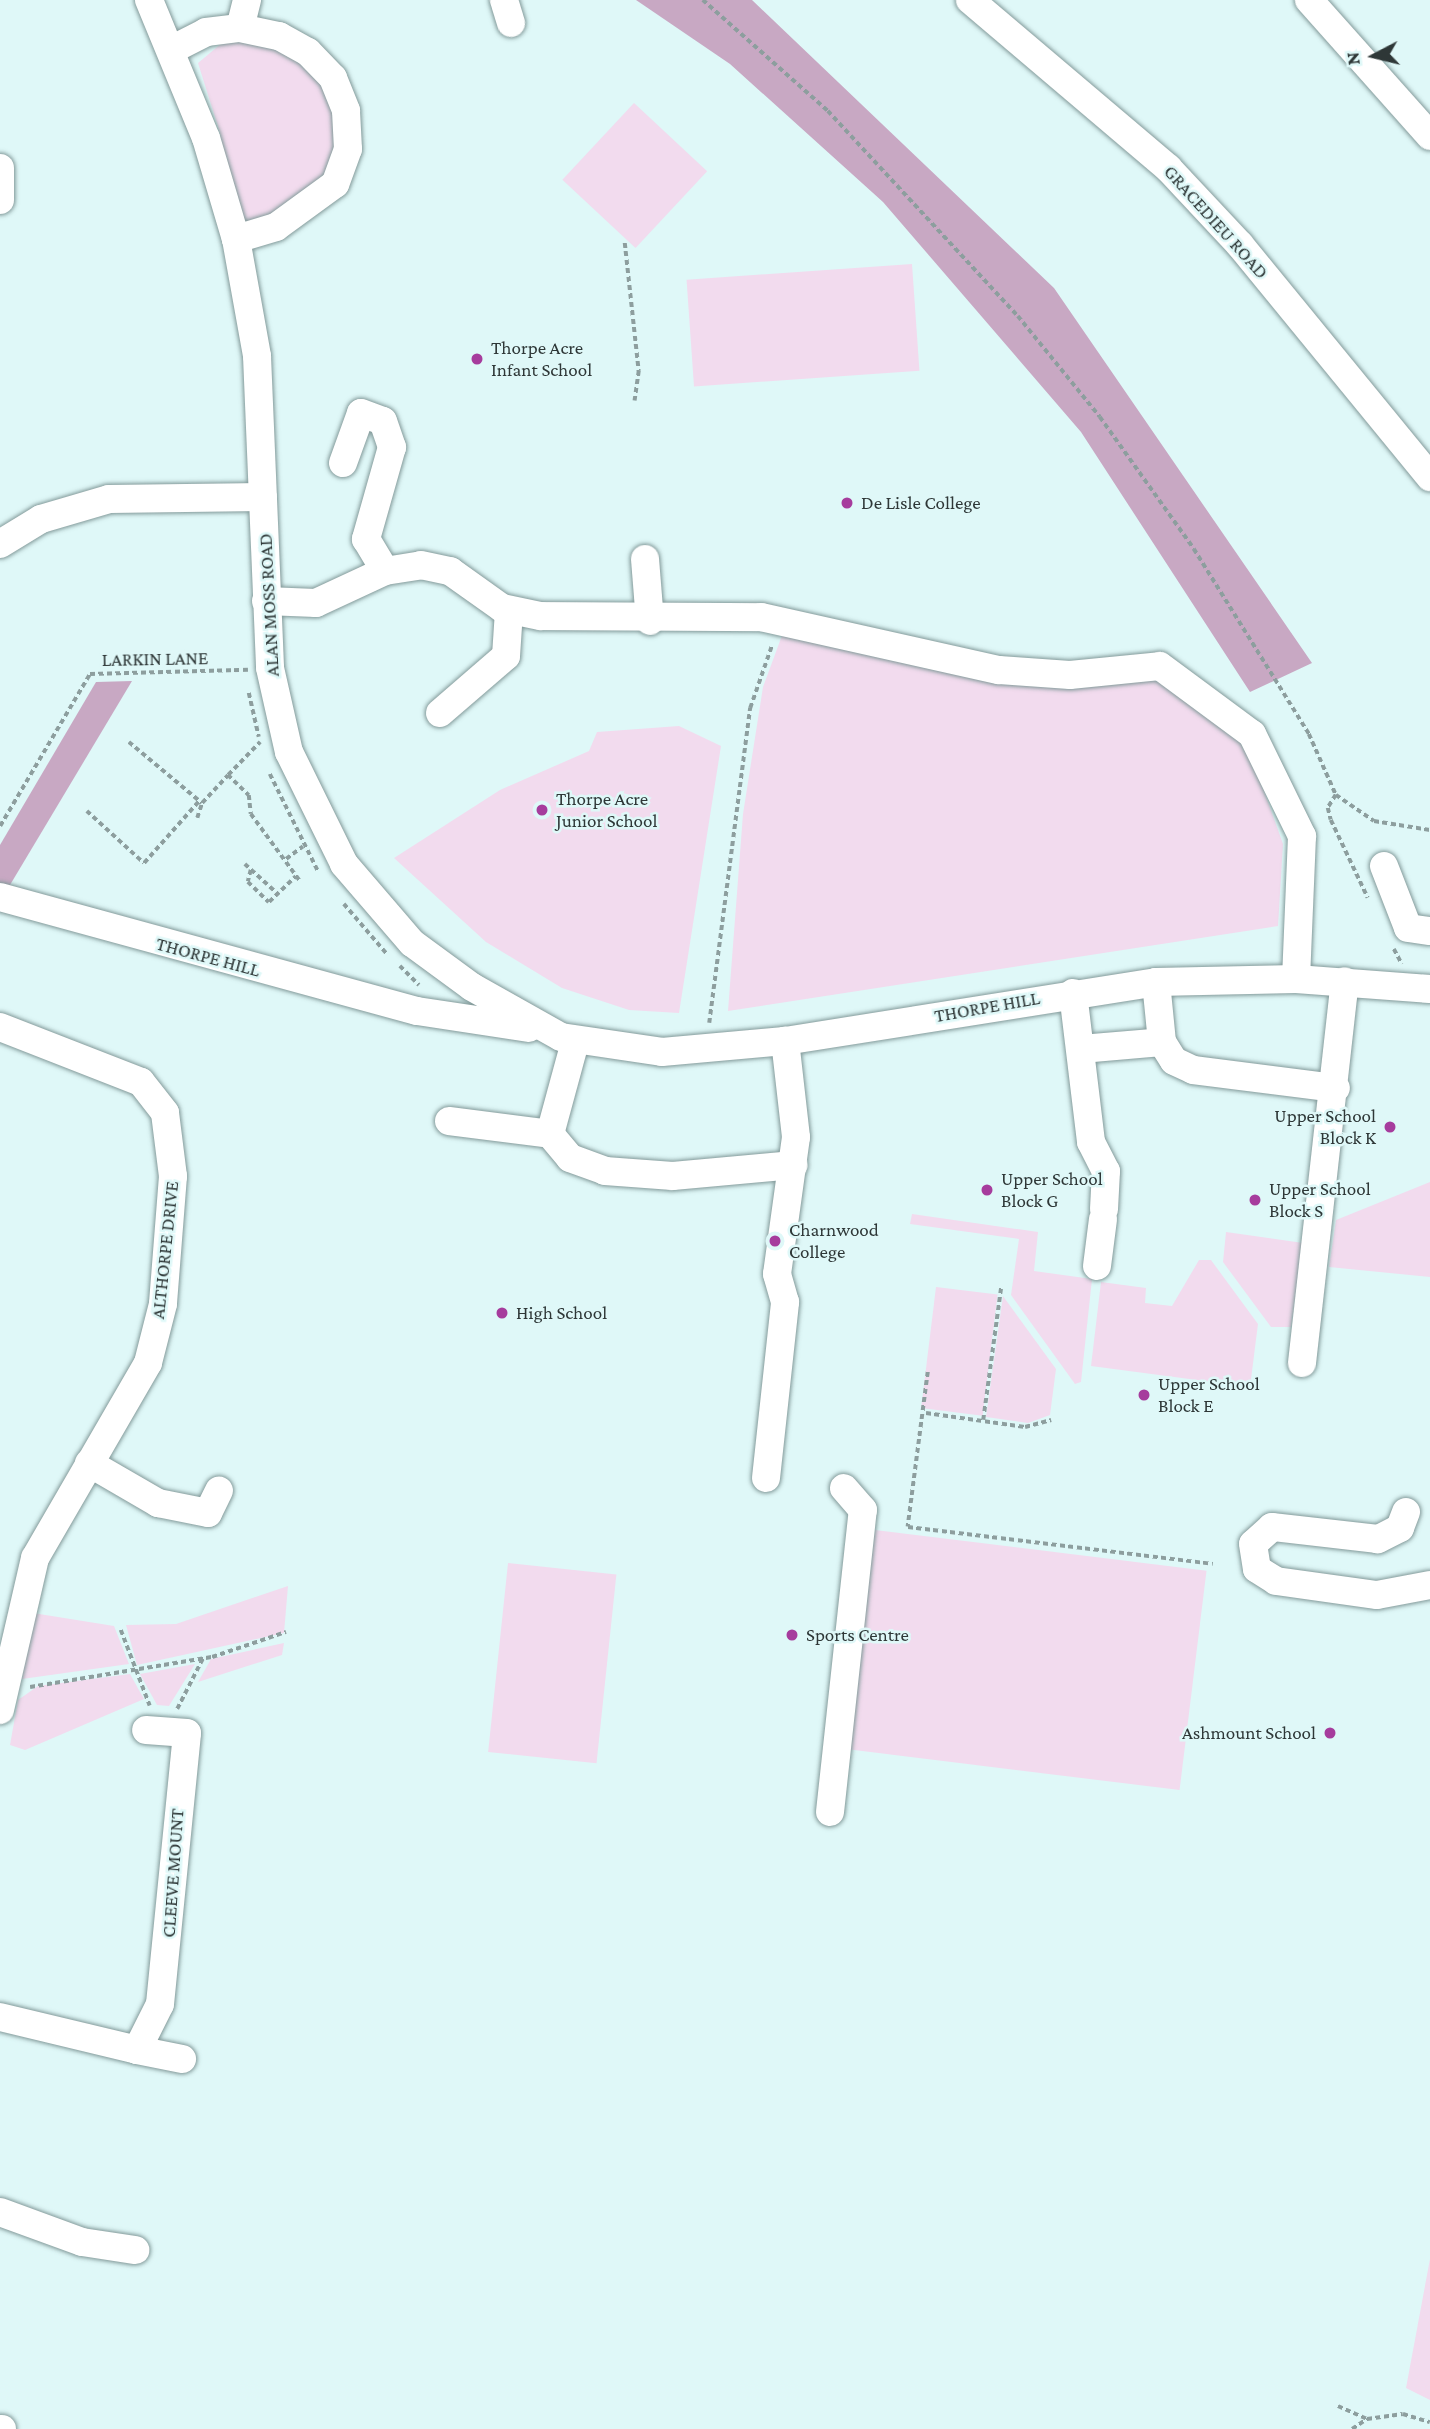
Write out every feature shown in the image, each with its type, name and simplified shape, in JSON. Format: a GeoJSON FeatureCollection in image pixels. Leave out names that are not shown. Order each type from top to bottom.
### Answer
{"type":"FeatureCollection","features":[{"type":"Feature","properties":{"kind":"street","name":"ALAN MOSS ROAD"},"geometry":{"type":"LineString","coordinates":[[149,0],[173,48],[236,239],[257,356],[270,668],[289,752],[335,851],[412,943],[472,987]]}},
{"type":"Feature","properties":{"kind":"street"},"geometry":{"type":"LineString","coordinates":[[240,28],[247,0]]}},
{"type":"Feature","properties":{"kind":"street","name":"GRACEDIEU ROAD"},"geometry":{"type":"LineString","coordinates":[[970,0],[1168,168],[1249,255],[1430,477]]}},
{"type":"Feature","properties":{"kind":"street"},"geometry":{"type":"LineString","coordinates":[[1309,0],[1430,136]]}},
{"type":"Feature","properties":{"kind":"street"},"geometry":{"type":"LineString","coordinates":[[173,48],[206,32],[240,28],[279,36],[308,52],[333,78],[346,111],[348,149],[335,184],[310,208],[236,239]]}},
{"type":"Feature","properties":{"kind":"street"},"geometry":{"type":"LineString","coordinates":[[0,169],[0,200]]}},
{"type":"Feature","properties":{"kind":"street"},"geometry":{"type":"LineString","coordinates":[[343,463],[361,413],[383,421],[392,447],[365,527],[370,552],[385,571]]}},
{"type":"Feature","properties":{"kind":"street"},"geometry":{"type":"LineString","coordinates":[[0,544],[41,519],[108,499],[262,497]]}},
{"type":"Feature","properties":{"kind":"street"},"geometry":{"type":"LineString","coordinates":[[645,559],[650,621]]}},
{"type":"Feature","properties":{"kind":"street"},"geometry":{"type":"LineString","coordinates":[[266,601],[316,603],[385,571],[421,565],[450,571],[509,611],[650,621],[781,620],[999,670],[1070,675],[1160,666],[1251,734],[1302,836],[1296,979]]}},
{"type":"Feature","properties":{"kind":"street"},"geometry":{"type":"LineString","coordinates":[[440,713],[506,656],[509,611]]}},
{"type":"Feature","properties":{"kind":"street"},"geometry":{"type":"LineString","coordinates":[[1384,866],[1408,928],[1430,931]]}},
{"type":"Feature","properties":{"kind":"street","name":"THORPE HILL"},"geometry":{"type":"LineString","coordinates":[[0,897],[417,1012],[549,1031]]}},
{"type":"Feature","properties":{"kind":"street","name":"THORPE HILL"},"geometry":{"type":"LineString","coordinates":[[472,987],[549,1031],[575,1042],[705,1049],[785,1041],[1073,993],[1156,982],[1296,979],[1421,987]]}},
{"type":"Feature","properties":{"kind":"street"},"geometry":{"type":"LineString","coordinates":[[1302,1363],[1336,1088],[1345,981]]}},
{"type":"Feature","properties":{"kind":"street"},"geometry":{"type":"LineString","coordinates":[[1156,982],[1162,1042],[1174,1061],[1193,1070],[1336,1088]]}},
{"type":"Feature","properties":{"kind":"street"},"geometry":{"type":"LineString","coordinates":[[417,1012],[472,987]]}},
{"type":"Feature","properties":{"kind":"street"},"geometry":{"type":"LineString","coordinates":[[1073,993],[1091,1142],[1105,1171],[1104,1214],[1097,1266]]}},
{"type":"Feature","properties":{"kind":"street","name":"ALTHORPE DRIVE"},"geometry":{"type":"LineString","coordinates":[[0,1027],[141,1082],[171,1133],[167,1273],[156,1332],[137,1388],[89,1463],[35,1558],[1,1705]]}},
{"type":"Feature","properties":{"kind":"street"},"geometry":{"type":"LineString","coordinates":[[766,1479],[785,1302],[777,1274],[796,1136],[785,1041]]}},
{"type":"Feature","properties":{"kind":"street"},"geometry":{"type":"LineString","coordinates":[[550,1135],[575,1042]]}},
{"type":"Feature","properties":{"kind":"street"},"geometry":{"type":"LineString","coordinates":[[1081,1049],[1162,1042]]}},
{"type":"Feature","properties":{"kind":"street"},"geometry":{"type":"LineString","coordinates":[[449,1121],[550,1135],[570,1158],[605,1171],[673,1176],[793,1165]]}},
{"type":"Feature","properties":{"kind":"street"},"geometry":{"type":"LineString","coordinates":[[89,1463],[159,1503],[208,1513],[219,1490]]}},
{"type":"Feature","properties":{"kind":"street"},"geometry":{"type":"LineString","coordinates":[[830,1812],[863,1510],[858,1496],[844,1488]]}},
{"type":"Feature","properties":{"kind":"street"},"geometry":{"type":"LineString","coordinates":[[1406,1512],[1400,1528],[1378,1539],[1272,1527],[1253,1544],[1256,1569],[1276,1581],[1377,1595],[1430,1585]]}},
{"type":"Feature","properties":{"kind":"street","name":"CLEEVE MOUNT"},"geometry":{"type":"LineString","coordinates":[[137,2050],[160,2004],[187,1733],[155,1718]]}},
{"type":"Feature","properties":{"kind":"street"},"geometry":{"type":"LineString","coordinates":[[0,2017],[182,2059]]}},
{"type":"Feature","properties":{"kind":"street"},"geometry":{"type":"LineString","coordinates":[[0,2212],[82,2242],[135,2250]]}},
{"type":"Feature","properties":{"kind":"path"},"geometry":{"type":"LineString","coordinates":[[703,0],[828,111],[1018,316],[1100,417],[1194,549],[1308,734],[1336,795],[1374,821],[1430,830]]}},
{"type":"Feature","properties":{"kind":"path"},"geometry":{"type":"LineString","coordinates":[[625,243],[639,371],[635,401]]}},
{"type":"Feature","properties":{"kind":"path"},"geometry":{"type":"LineString","coordinates":[[705,1049],[750,708],[781,620]]}},
{"type":"Feature","properties":{"kind":"path","name":"LARKIN LANE"},"geometry":{"type":"LineString","coordinates":[[0,826],[90,674],[270,668]]}},
{"type":"Feature","properties":{"kind":"path"},"geometry":{"type":"LineString","coordinates":[[129,742],[201,802]]}},
{"type":"Feature","properties":{"kind":"path"},"geometry":{"type":"LineString","coordinates":[[87,811],[144,863],[260,742]]}},
{"type":"Feature","properties":{"kind":"path"},"geometry":{"type":"LineString","coordinates":[[228,775],[249,795],[251,814],[300,881]]}},
{"type":"Feature","properties":{"kind":"path"},"geometry":{"type":"LineString","coordinates":[[1336,795],[1328,808],[1331,820],[1372,906]]}},
{"type":"Feature","properties":{"kind":"path"},"geometry":{"type":"LineString","coordinates":[[197,818],[201,802]]}},
{"type":"Feature","properties":{"kind":"path"},"geometry":{"type":"LineString","coordinates":[[286,859],[303,846]]}},
{"type":"Feature","properties":{"kind":"path"},"geometry":{"type":"LineString","coordinates":[[244,864],[278,894]]}},
{"type":"Feature","properties":{"kind":"path"},"geometry":{"type":"LineString","coordinates":[[251,870],[248,882],[269,902],[297,876]]}},
{"type":"Feature","properties":{"kind":"path"},"geometry":{"type":"LineString","coordinates":[[273,898],[279,904]]}},
{"type":"Feature","properties":{"kind":"path"},"geometry":{"type":"LineString","coordinates":[[1390,941],[1421,987]]}},
{"type":"Feature","properties":{"kind":"path"},"geometry":{"type":"LineString","coordinates":[[983,1420],[1001,1287]]}},
{"type":"Feature","properties":{"kind":"path"},"geometry":{"type":"LineString","coordinates":[[928,1372],[925,1413],[908,1527],[1213,1564]]}},
{"type":"Feature","properties":{"kind":"path"},"geometry":{"type":"LineString","coordinates":[[925,1413],[1025,1427],[1051,1420]]}},
{"type":"Feature","properties":{"kind":"path"},"geometry":{"type":"LineString","coordinates":[[121,1629],[133,1669],[155,1718],[176,1711],[203,1658]]}},
{"type":"Feature","properties":{"kind":"path"},"geometry":{"type":"LineString","coordinates":[[1,1705],[37,1684],[203,1658],[286,1632]]}},
{"type":"Feature","properties":{"kind":"path"},"geometry":{"type":"LineString","coordinates":[[1338,2406],[1367,2419]]}},
{"type":"Feature","properties":{"kind":"path"},"geometry":{"type":"LineString","coordinates":[[1352,2429],[1367,2419],[1403,2414],[1430,2422]]}},
{"type":"Feature","properties":{"kind":"shaded area"},"geometry":{"type":"Polygon","coordinates":[[[636,0],[752,0],[1054,288],[1312,663],[1250,692],[1081,432],[883,202],[730,64],[636,0]]]}},
{"type":"Feature","properties":{"kind":"shaded area"},"geometry":{"type":"Polygon","coordinates":[[[241,27],[333,78],[335,184],[236,239],[220,133],[198,63],[241,27]]]}},
{"type":"Feature","properties":{"kind":"shaded area"},"geometry":{"type":"Polygon","coordinates":[[[634,103],[707,171],[636,248],[562,180],[634,103]]]}},
{"type":"Feature","properties":{"kind":"shaded area"},"geometry":{"type":"Polygon","coordinates":[[[912,264],[919,371],[694,387],[687,280],[912,264]]]}},
{"type":"Feature","properties":{"kind":"shaded area"},"geometry":{"type":"Polygon","coordinates":[[[784,630],[1160,677],[1248,746],[1283,844],[1278,926],[728,1011],[743,814],[763,687],[784,630]]]}},
{"type":"Feature","properties":{"kind":"shaded area"},"geometry":{"type":"Polygon","coordinates":[[[132,681],[7,890],[0,888],[0,845],[96,682],[132,681]]]}},
{"type":"Feature","properties":{"kind":"shaded area"},"geometry":{"type":"Polygon","coordinates":[[[679,726],[721,746],[679,1013],[629,1010],[562,988],[486,942],[394,858],[500,790],[589,751],[597,732],[679,726]]]}},
{"type":"Feature","properties":{"kind":"shaded area"},"geometry":{"type":"Polygon","coordinates":[[[1430,1182],[1430,1277],[1329,1267],[1336,1220],[1430,1182]]]}},
{"type":"Feature","properties":{"kind":"shaded area"},"geometry":{"type":"Polygon","coordinates":[[[912,1214],[1038,1232],[1034,1271],[1092,1279],[1081,1382],[1075,1384],[1011,1295],[1019,1239],[910,1224],[912,1214]]]}},
{"type":"Feature","properties":{"kind":"shaded area"},"geometry":{"type":"Polygon","coordinates":[[[1226,1232],[1303,1243],[1291,1327],[1271,1327],[1223,1262],[1226,1232]]]}},
{"type":"Feature","properties":{"kind":"shaded area"},"geometry":{"type":"Polygon","coordinates":[[[1199,1260],[1211,1260],[1258,1324],[1250,1387],[1091,1366],[1101,1282],[1146,1288],[1145,1303],[1172,1306],[1199,1260]]]}},
{"type":"Feature","properties":{"kind":"shaded area"},"geometry":{"type":"Polygon","coordinates":[[[936,1287],[998,1295],[983,1416],[921,1408],[936,1287]]]}},
{"type":"Feature","properties":{"kind":"shaded area"},"geometry":{"type":"Polygon","coordinates":[[[1003,1296],[1056,1369],[1050,1415],[1028,1423],[986,1417],[1003,1296]]]}},
{"type":"Feature","properties":{"kind":"shaded area"},"geometry":{"type":"Polygon","coordinates":[[[875,1530],[1207,1571],[1180,1790],[848,1749],[875,1530]]]}},
{"type":"Feature","properties":{"kind":"shaded area"},"geometry":{"type":"Polygon","coordinates":[[[508,1563],[616,1574],[597,1763],[488,1752],[508,1563]]]}},
{"type":"Feature","properties":{"kind":"shaded area"},"geometry":{"type":"Polygon","coordinates":[[[288,1586],[284,1633],[137,1665],[126,1625],[176,1624],[288,1586]]]}},
{"type":"Feature","properties":{"kind":"shaded area"},"geometry":{"type":"Polygon","coordinates":[[[33,1613],[114,1626],[129,1664],[22,1679],[33,1613]]]}},
{"type":"Feature","properties":{"kind":"shaded area"},"geometry":{"type":"Polygon","coordinates":[[[284,1643],[282,1655],[198,1682],[211,1659],[284,1643]]]}},
{"type":"Feature","properties":{"kind":"shaded area"},"geometry":{"type":"Polygon","coordinates":[[[195,1664],[169,1706],[157,1705],[140,1674],[195,1664]]]}},
{"type":"Feature","properties":{"kind":"shaded area"},"geometry":{"type":"Polygon","coordinates":[[[130,1674],[144,1699],[25,1750],[10,1745],[18,1700],[38,1686],[130,1674]]]}},
{"type":"Feature","properties":{"kind":"shaded area"},"geometry":{"type":"Polygon","coordinates":[[[1430,2259],[1430,2400],[1406,2388],[1430,2259]]]}},
{"type":"Feature","properties":{"kind":"place","name":"Thorpe Acre Infant School"},"geometry":{"type":"Point","coordinates":[477,359]}},
{"type":"Feature","properties":{"kind":"place","name":"De Lisle College"},"geometry":{"type":"Point","coordinates":[847,503]}},
{"type":"Feature","properties":{"kind":"place","name":"Thorpe Acre Junior School"},"geometry":{"type":"Point","coordinates":[542,810]}},
{"type":"Feature","properties":{"kind":"place","name":"Upper School Block K"},"geometry":{"type":"Point","coordinates":[1390,1127]}},
{"type":"Feature","properties":{"kind":"place","name":"Upper School Block G"},"geometry":{"type":"Point","coordinates":[987,1190]}},
{"type":"Feature","properties":{"kind":"place","name":"Upper School Block S"},"geometry":{"type":"Point","coordinates":[1255,1200]}},
{"type":"Feature","properties":{"kind":"place","name":"Charnwood College"},"geometry":{"type":"Point","coordinates":[775,1241]}},
{"type":"Feature","properties":{"kind":"place","name":"High School"},"geometry":{"type":"Point","coordinates":[502,1313]}},
{"type":"Feature","properties":{"kind":"place","name":"Upper School Block E"},"geometry":{"type":"Point","coordinates":[1144,1395]}},
{"type":"Feature","properties":{"kind":"place","name":"Sports Centre"},"geometry":{"type":"Point","coordinates":[792,1635]}},
{"type":"Feature","properties":{"kind":"place","name":"Ashmount School"},"geometry":{"type":"Point","coordinates":[1330,1733]}}]}
